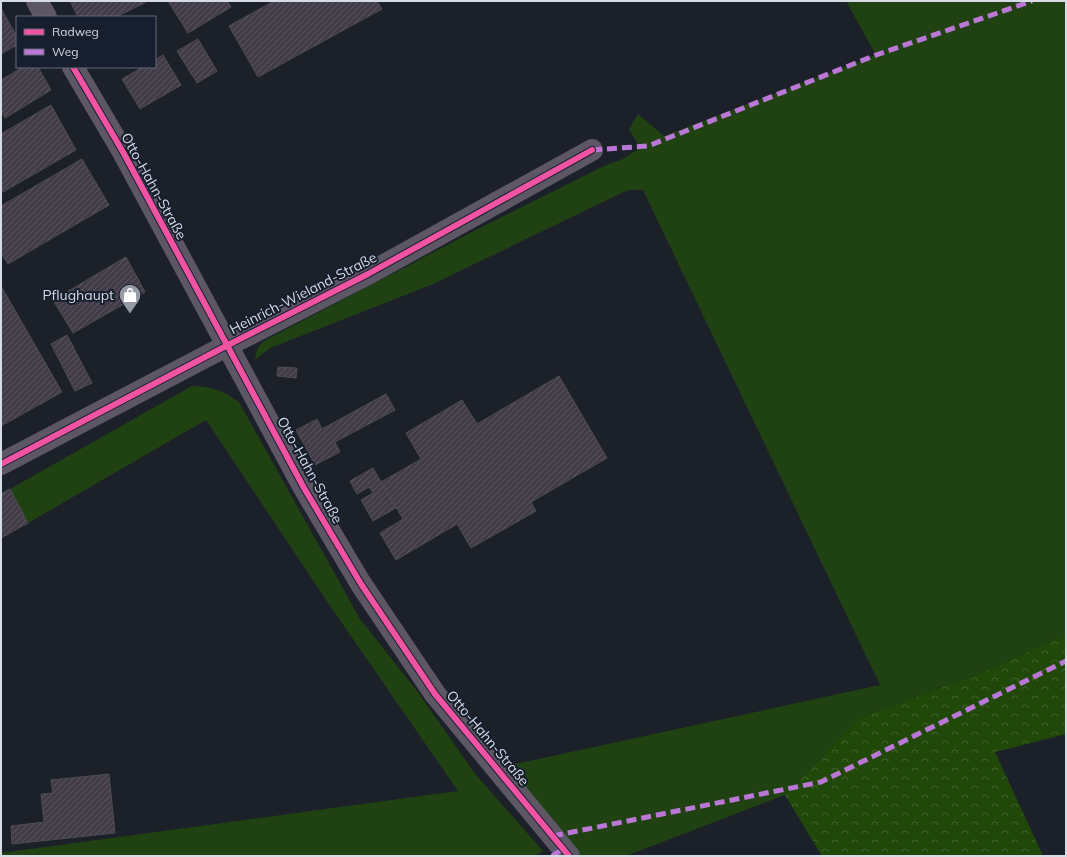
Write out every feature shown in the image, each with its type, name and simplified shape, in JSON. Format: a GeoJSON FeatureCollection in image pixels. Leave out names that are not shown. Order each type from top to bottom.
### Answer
{"type":"FeatureCollection","features":[{"type":"Feature","properties":{"kind":"street"},"geometry":{"type":"LineString","coordinates":[[38,1],[46,16]]}},
{"type":"Feature","properties":{"kind":"street","name":"Otto-Hahn-Straße"},"geometry":{"type":"LineString","coordinates":[[74,68],[123,152],[304,488],[361,584],[435,694],[569,856]]}},
{"type":"Feature","properties":{"kind":"street","name":"Heinrich-Wieland-Straße"},"geometry":{"type":"LineString","coordinates":[[1,464],[228,345],[364,267],[592,150]]}},
{"type":"Feature","properties":{"kind":"green space"},"geometry":{"type":"Polygon","coordinates":[[[846,1],[1066,1],[1066,635],[980,673],[860,718],[785,795],[626,856],[569,856],[496,766],[520,763],[880,685],[643,190],[628,190],[431,285],[270,348],[255,360],[257,350],[262,342],[478,229],[604,166],[623,159],[640,148],[629,129],[638,114],[664,136],[876,55],[846,1]]]}},
{"type":"Feature","properties":{"kind":"green space"},"geometry":{"type":"Polygon","coordinates":[[[192,386],[217,390],[239,402],[360,619],[417,691],[476,775],[543,851],[535,856],[1,856],[1,853],[458,791],[328,603],[206,420],[28,523],[10,489],[192,386]]]}},
{"type":"Feature","properties":{"kind":"green space"},"geometry":{"type":"Polygon","coordinates":[[[1066,635],[1066,734],[995,752],[1043,856],[822,856],[785,795],[860,718],[980,673],[1066,635]]]}},
{"type":"Feature","properties":{"kind":"building"},"geometry":{"type":"Polygon","coordinates":[[[70,1],[146,2],[118,16],[78,16],[70,1]]]}},
{"type":"Feature","properties":{"kind":"building"},"geometry":{"type":"Polygon","coordinates":[[[168,1],[227,1],[231,7],[188,33],[168,1]]]}},
{"type":"Feature","properties":{"kind":"building"},"geometry":{"type":"Polygon","coordinates":[[[274,1],[377,1],[382,9],[258,77],[229,26],[274,1]]]}},
{"type":"Feature","properties":{"kind":"building"},"geometry":{"type":"Polygon","coordinates":[[[1,8],[16,35],[16,46],[1,54],[1,8]]]}},
{"type":"Feature","properties":{"kind":"building"},"geometry":{"type":"Polygon","coordinates":[[[198,39],[217,71],[197,83],[177,51],[198,39]]]}},
{"type":"Feature","properties":{"kind":"building"},"geometry":{"type":"Polygon","coordinates":[[[163,55],[181,85],[140,109],[122,79],[141,68],[156,68],[156,59],[163,55]]]}},
{"type":"Feature","properties":{"kind":"building"},"geometry":{"type":"Polygon","coordinates":[[[21,68],[39,68],[51,90],[5,118],[1,112],[1,80],[21,68]]]}},
{"type":"Feature","properties":{"kind":"building"},"geometry":{"type":"Polygon","coordinates":[[[51,105],[76,150],[1,193],[1,134],[51,105]]]}},
{"type":"Feature","properties":{"kind":"building"},"geometry":{"type":"Polygon","coordinates":[[[82,159],[109,205],[8,264],[1,253],[1,206],[82,159]]]}},
{"type":"Feature","properties":{"kind":"building"},"geometry":{"type":"Polygon","coordinates":[[[126,257],[145,292],[73,333],[53,300],[126,257]]]}},
{"type":"Feature","properties":{"kind":"building"},"geometry":{"type":"Polygon","coordinates":[[[1,286],[62,392],[1,426],[1,286]]]}},
{"type":"Feature","properties":{"kind":"building"},"geometry":{"type":"Polygon","coordinates":[[[67,335],[92,383],[75,391],[51,344],[67,335]]]}},
{"type":"Feature","properties":{"kind":"building"},"geometry":{"type":"Polygon","coordinates":[[[278,367],[297,368],[296,378],[277,376],[278,367]]]}},
{"type":"Feature","properties":{"kind":"building"},"geometry":{"type":"Polygon","coordinates":[[[559,376],[607,458],[531,502],[536,511],[471,548],[457,524],[396,560],[380,533],[403,519],[381,482],[421,459],[406,433],[462,400],[477,424],[559,376]]]}},
{"type":"Feature","properties":{"kind":"building"},"geometry":{"type":"Polygon","coordinates":[[[386,394],[395,410],[335,442],[340,452],[315,465],[296,430],[317,419],[322,429],[386,394]]]}},
{"type":"Feature","properties":{"kind":"building"},"geometry":{"type":"Polygon","coordinates":[[[373,468],[396,508],[373,521],[361,500],[373,493],[369,487],[357,494],[350,481],[373,468]]]}},
{"type":"Feature","properties":{"kind":"building"},"geometry":{"type":"Polygon","coordinates":[[[10,489],[28,523],[1,538],[1,494],[10,489]]]}},
{"type":"Feature","properties":{"kind":"building"},"geometry":{"type":"Polygon","coordinates":[[[109,774],[115,833],[12,844],[11,826],[44,822],[41,794],[53,793],[51,780],[109,774]]]}},
{"type":"Feature","properties":{"kind":"marked path"},"geometry":{"type":"LineString","coordinates":[[592,150],[648,146],[876,55],[1032,1]]}},
{"type":"Feature","properties":{"kind":"marked path"},"geometry":{"type":"LineString","coordinates":[[553,836],[821,782],[1066,661]]}},
{"type":"Feature","properties":{"kind":"marked path"},"geometry":{"type":"LineString","coordinates":[[552,856],[563,849]]}},
{"type":"Feature","properties":{"kind":"cycle path"},"geometry":{"type":"LineString","coordinates":[[74,68],[123,152],[304,488],[361,584],[435,694],[569,856]]}},
{"type":"Feature","properties":{"kind":"cycle path"},"geometry":{"type":"LineString","coordinates":[[1,464],[228,345],[368,274],[592,150]]}},
{"type":"Feature","properties":{"kind":"place","name":"Pflughaupt"},"geometry":{"type":"Point","coordinates":[130,314]}}]}
